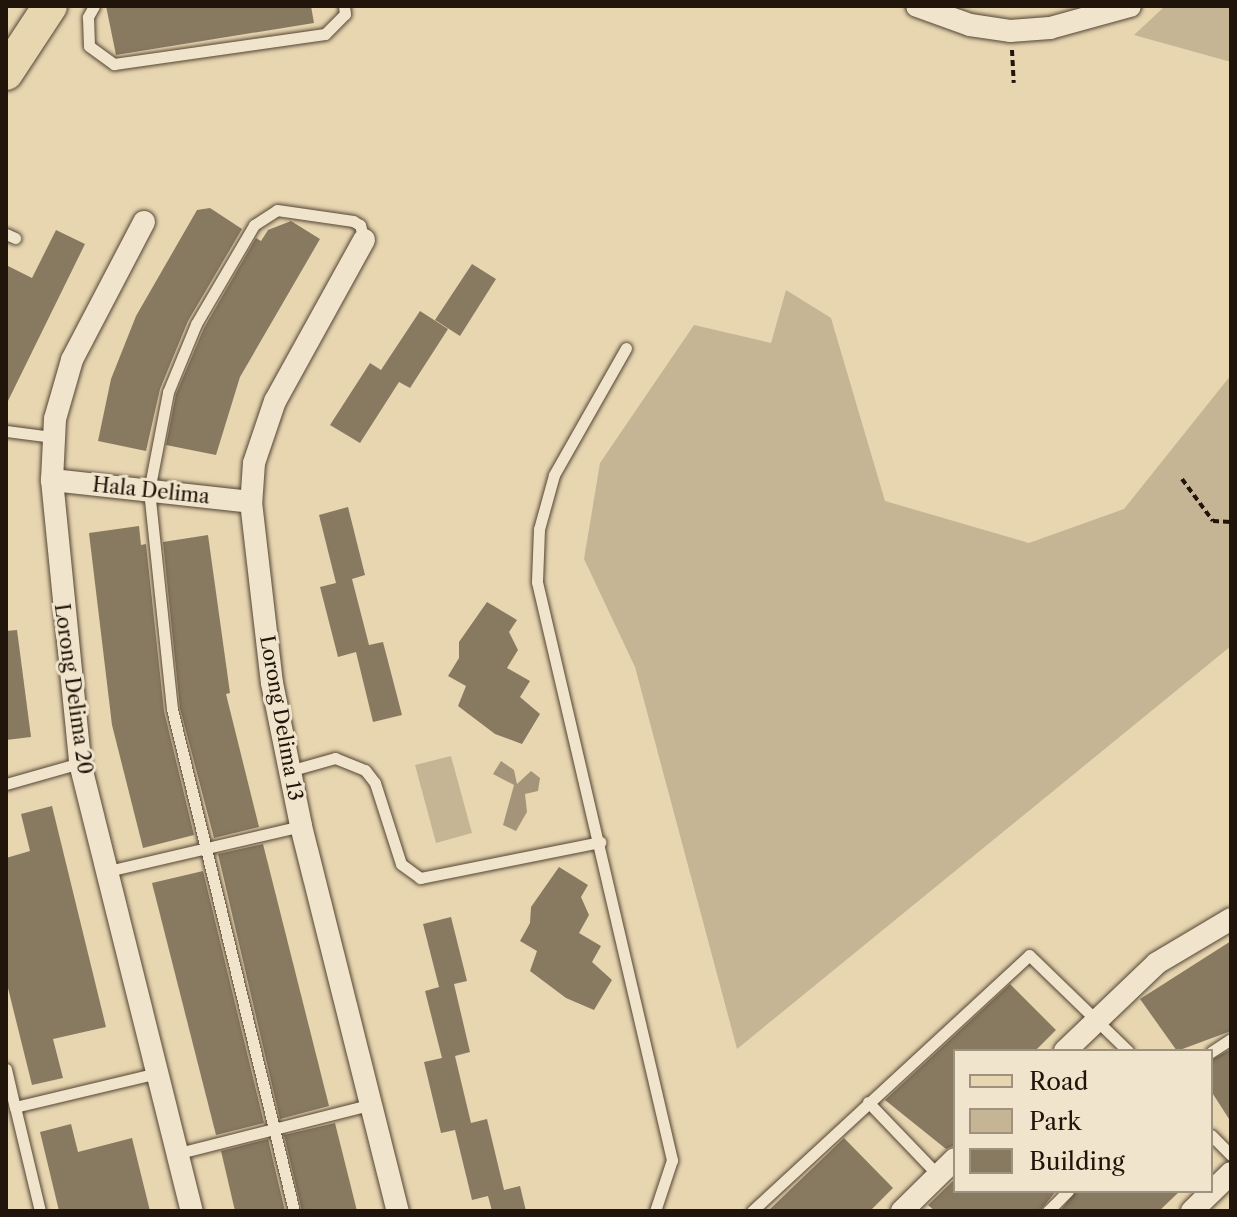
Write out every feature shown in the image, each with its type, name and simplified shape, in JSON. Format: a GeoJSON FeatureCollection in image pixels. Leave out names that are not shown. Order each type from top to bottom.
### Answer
{"type":"FeatureCollection","features":[{"type":"Feature","properties":{"kind":"main road"},"geometry":{"type":"LineString","coordinates":[[6,73],[50,6]]}},
{"type":"Feature","properties":{"kind":"street"},"geometry":{"type":"LineString","coordinates":[[921,7],[1010,31],[1050,28],[1130,6]]}},
{"type":"Feature","properties":{"kind":"street","name":"Lorong Delima 20"},"geometry":{"type":"LineString","coordinates":[[144,222],[72,360],[52,437],[52,480],[80,763],[192,1211]]}},
{"type":"Feature","properties":{"kind":"street","name":"Lorong Delima 13"},"geometry":{"type":"LineString","coordinates":[[364,240],[275,401],[254,463],[251,502],[272,683],[289,771],[398,1211]]}},
{"type":"Feature","properties":{"kind":"street","name":"Hala Delima"},"geometry":{"type":"LineString","coordinates":[[52,480],[251,502]]}},
{"type":"Feature","properties":{"kind":"street"},"geometry":{"type":"LineString","coordinates":[[1067,1049],[1157,963],[1231,919]]}},
{"type":"Feature","properties":{"kind":"street"},"geometry":{"type":"LineString","coordinates":[[908,1209],[953,1161]]}},
{"type":"Feature","properties":{"kind":"street"},"geometry":{"type":"LineString","coordinates":[[1213,1191],[1231,1173]]}},
{"type":"Feature","properties":{"kind":"street"},"geometry":{"type":"LineString","coordinates":[[1192,1211],[1210,1193]]}},
{"type":"Feature","properties":{"kind":"lane"},"geometry":{"type":"LineString","coordinates":[[94,6],[88,17],[89,46],[114,64],[325,34],[345,14],[344,6]]}},
{"type":"Feature","properties":{"kind":"lane"},"geometry":{"type":"LineString","coordinates":[[294,1211],[172,709],[149,491],[168,392],[196,324],[254,225],[277,210],[353,221],[360,225],[364,240]]}},
{"type":"Feature","properties":{"kind":"lane"},"geometry":{"type":"LineString","coordinates":[[626,348],[554,475],[536,549],[537,582],[672,1160],[655,1211]]}},
{"type":"Feature","properties":{"kind":"lane"},"geometry":{"type":"LineString","coordinates":[[6,431],[52,437]]}},
{"type":"Feature","properties":{"kind":"lane"},"geometry":{"type":"LineString","coordinates":[[289,771],[335,758],[365,770],[375,783],[401,864],[420,878],[600,842]]}},
{"type":"Feature","properties":{"kind":"lane"},"geometry":{"type":"LineString","coordinates":[[6,784],[80,763]]}},
{"type":"Feature","properties":{"kind":"lane"},"geometry":{"type":"LineString","coordinates":[[108,871],[301,826]]}},
{"type":"Feature","properties":{"kind":"lane"},"geometry":{"type":"LineString","coordinates":[[752,1211],[1029,955],[1126,1049]]}},
{"type":"Feature","properties":{"kind":"lane"},"geometry":{"type":"LineString","coordinates":[[1213,1051],[1231,1039]]}},
{"type":"Feature","properties":{"kind":"lane"},"geometry":{"type":"LineString","coordinates":[[6,1069],[40,1211]]}},
{"type":"Feature","properties":{"kind":"lane"},"geometry":{"type":"LineString","coordinates":[[15,1107],[158,1073]]}},
{"type":"Feature","properties":{"kind":"lane"},"geometry":{"type":"LineString","coordinates":[[868,1102],[939,1176]]}},
{"type":"Feature","properties":{"kind":"lane"},"geometry":{"type":"LineString","coordinates":[[179,1153],[372,1104]]}},
{"type":"Feature","properties":{"kind":"lane"},"geometry":{"type":"LineString","coordinates":[[1213,1137],[1231,1155]]}},
{"type":"Feature","properties":{"kind":"lane"},"geometry":{"type":"LineString","coordinates":[[1048,1211],[1066,1193]]}},
{"type":"Feature","properties":{"kind":"path"},"geometry":{"type":"LineString","coordinates":[[1010,31],[1014,83]]}},
{"type":"Feature","properties":{"kind":"path"},"geometry":{"type":"LineString","coordinates":[[1182,479],[1213,521],[1231,522]]}},
{"type":"Feature","properties":{"kind":"green space"},"geometry":{"type":"Polygon","coordinates":[[[1165,6],[1231,6],[1231,62],[1134,35],[1165,6]]]}},
{"type":"Feature","properties":{"kind":"green space"},"geometry":{"type":"Polygon","coordinates":[[[786,290],[831,318],[885,501],[1029,543],[1124,509],[1231,375],[1231,646],[737,1049],[635,667],[584,559],[600,463],[694,325],[771,343],[786,290]]]}},
{"type":"Feature","properties":{"kind":"green space"},"geometry":{"type":"Polygon","coordinates":[[[451,756],[472,833],[436,843],[415,765],[451,756]]]}},
{"type":"Feature","properties":{"kind":"shaded area"},"geometry":{"type":"Polygon","coordinates":[[[501,761],[514,770],[517,784],[531,771],[540,778],[538,791],[525,794],[527,812],[516,831],[503,825],[514,785],[493,774],[501,761]]]}},
{"type":"Feature","properties":{"kind":"building"},"geometry":{"type":"Polygon","coordinates":[[[106,6],[311,6],[314,23],[116,55],[106,6]]]}},
{"type":"Feature","properties":{"kind":"building"},"geometry":{"type":"Polygon","coordinates":[[[210,208],[242,229],[188,321],[160,389],[146,451],[98,441],[111,379],[136,316],[197,210],[210,208]]]}},
{"type":"Feature","properties":{"kind":"building"},"geometry":{"type":"Polygon","coordinates":[[[291,221],[320,239],[240,377],[216,455],[166,445],[176,394],[204,328],[256,238],[261,241],[268,230],[291,221]]]}},
{"type":"Feature","properties":{"kind":"building"},"geometry":{"type":"Polygon","coordinates":[[[56,230],[85,244],[6,405],[6,265],[32,278],[56,230]]]}},
{"type":"Feature","properties":{"kind":"building"},"geometry":{"type":"Polygon","coordinates":[[[472,264],[496,279],[460,336],[435,320],[472,264]]]}},
{"type":"Feature","properties":{"kind":"building"},"geometry":{"type":"Polygon","coordinates":[[[420,311],[448,329],[410,388],[399,382],[360,443],[330,425],[370,363],[381,370],[420,311]]]}},
{"type":"Feature","properties":{"kind":"building"},"geometry":{"type":"Polygon","coordinates":[[[348,507],[365,575],[352,579],[369,645],[383,642],[402,715],[373,722],[356,652],[338,657],[320,587],[336,583],[319,515],[348,507]]]}},
{"type":"Feature","properties":{"kind":"building"},"geometry":{"type":"Polygon","coordinates":[[[139,526],[141,545],[146,544],[164,711],[194,835],[143,848],[112,725],[89,533],[139,526]]]}},
{"type":"Feature","properties":{"kind":"building"},"geometry":{"type":"Polygon","coordinates":[[[208,535],[230,693],[226,694],[259,827],[214,838],[180,708],[163,542],[208,535]]]}},
{"type":"Feature","properties":{"kind":"building"},"geometry":{"type":"Polygon","coordinates":[[[487,602],[517,620],[509,632],[518,650],[507,668],[530,681],[520,697],[540,714],[522,744],[495,734],[458,706],[466,686],[448,676],[459,658],[459,642],[487,602]]]}},
{"type":"Feature","properties":{"kind":"building"},"geometry":{"type":"Polygon","coordinates":[[[17,630],[31,737],[6,740],[6,631],[17,630]]]}},
{"type":"Feature","properties":{"kind":"building"},"geometry":{"type":"Polygon","coordinates":[[[52,806],[106,1027],[53,1039],[63,1078],[32,1085],[6,980],[6,858],[30,851],[21,814],[52,806]]]}},
{"type":"Feature","properties":{"kind":"building"},"geometry":{"type":"Polygon","coordinates":[[[263,844],[329,1106],[280,1119],[218,854],[263,844]]]}},
{"type":"Feature","properties":{"kind":"building"},"geometry":{"type":"Polygon","coordinates":[[[559,867],[588,885],[581,897],[589,915],[579,933],[601,946],[592,962],[612,980],[594,1010],[566,998],[530,971],[537,951],[520,941],[530,923],[531,907],[559,867]]]}},
{"type":"Feature","properties":{"kind":"building"},"geometry":{"type":"Polygon","coordinates":[[[203,871],[264,1123],[216,1135],[152,883],[203,871]]]}},
{"type":"Feature","properties":{"kind":"building"},"geometry":{"type":"Polygon","coordinates":[[[451,917],[467,981],[454,984],[470,1052],[455,1056],[471,1123],[487,1119],[504,1190],[520,1186],[526,1211],[492,1211],[488,1196],[472,1200],[455,1130],[441,1133],[424,1062],[442,1058],[425,991],[439,987],[423,924],[451,917]]]}},
{"type":"Feature","properties":{"kind":"building"},"geometry":{"type":"Polygon","coordinates":[[[1231,941],[1231,1031],[1176,1049],[1140,999],[1231,941]]]}},
{"type":"Feature","properties":{"kind":"building"},"geometry":{"type":"Polygon","coordinates":[[[1010,984],[1056,1030],[1037,1049],[953,1049],[953,1146],[946,1149],[885,1100],[1010,984]]]}},
{"type":"Feature","properties":{"kind":"building"},"geometry":{"type":"Polygon","coordinates":[[[1231,1049],[1231,1122],[1213,1094],[1213,1059],[1231,1049]]]}},
{"type":"Feature","properties":{"kind":"building"},"geometry":{"type":"Polygon","coordinates":[[[335,1123],[357,1211],[302,1211],[284,1135],[335,1123]]]}},
{"type":"Feature","properties":{"kind":"building"},"geometry":{"type":"Polygon","coordinates":[[[71,1124],[78,1152],[132,1138],[150,1211],[59,1211],[40,1132],[71,1124]]]}},
{"type":"Feature","properties":{"kind":"building"},"geometry":{"type":"Polygon","coordinates":[[[844,1138],[893,1188],[870,1211],[768,1211],[844,1138]]]}},
{"type":"Feature","properties":{"kind":"building"},"geometry":{"type":"Polygon","coordinates":[[[268,1139],[285,1211],[235,1211],[221,1151],[268,1139]]]}},
{"type":"Feature","properties":{"kind":"building"},"geometry":{"type":"Polygon","coordinates":[[[953,1181],[953,1193],[1054,1193],[1040,1211],[935,1211],[928,1205],[953,1181]]]}},
{"type":"Feature","properties":{"kind":"building"},"geometry":{"type":"Polygon","coordinates":[[[1074,1193],[1178,1193],[1159,1211],[1060,1211],[1074,1193]]]}}]}
